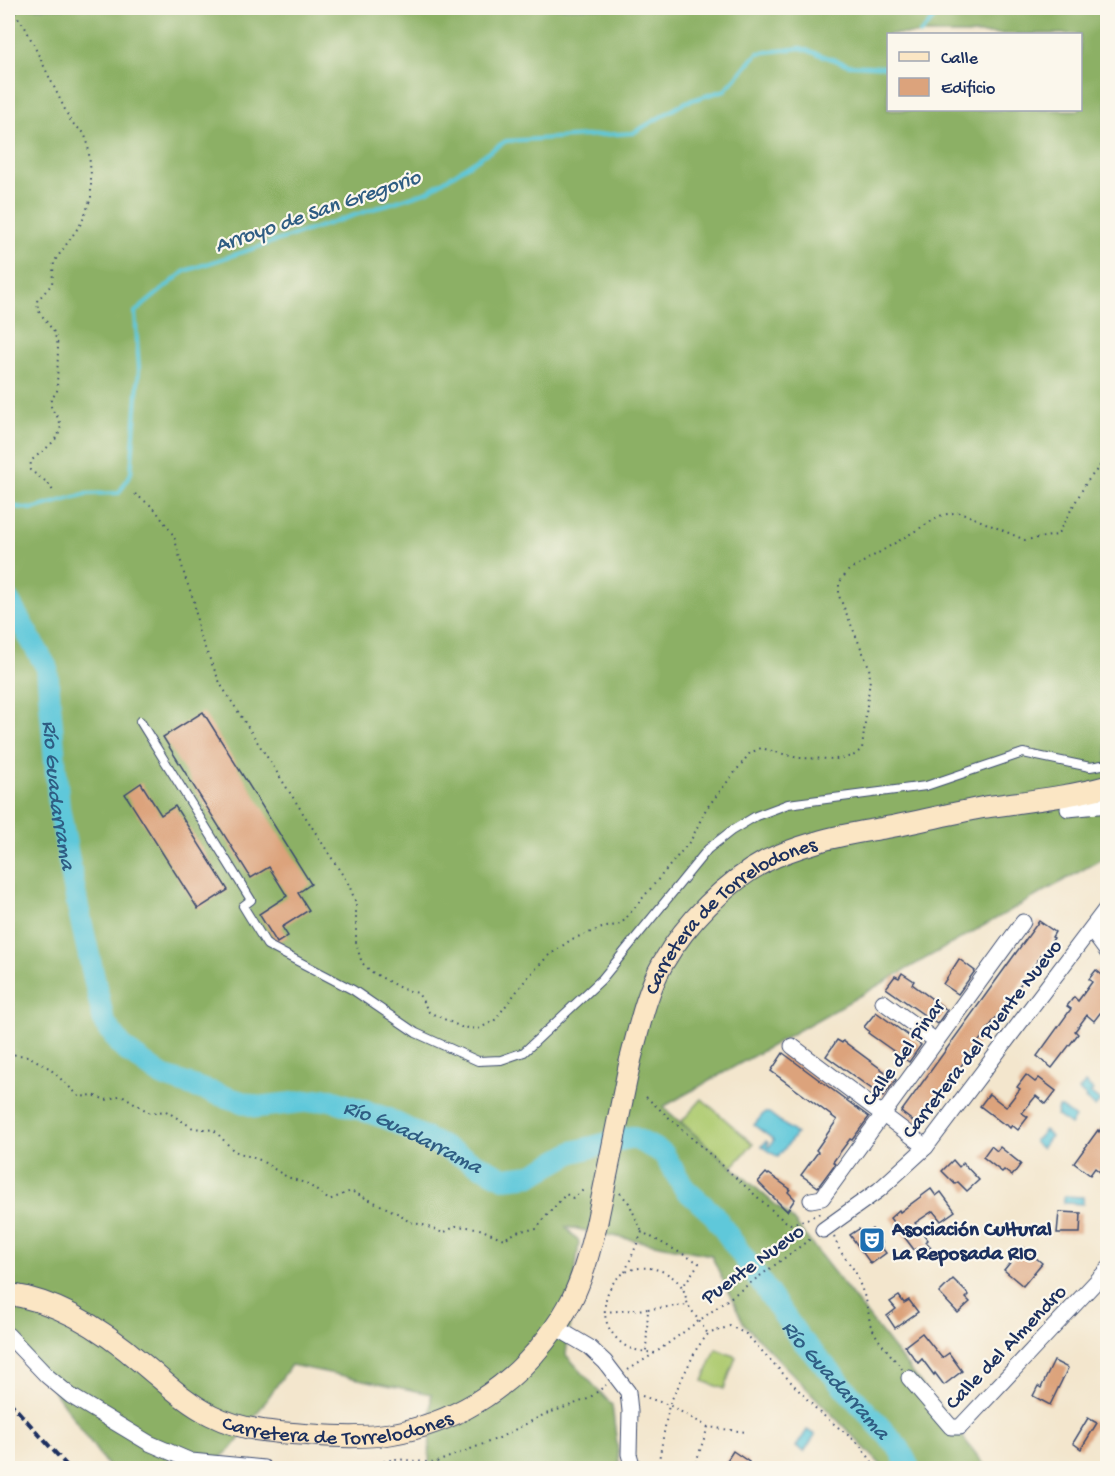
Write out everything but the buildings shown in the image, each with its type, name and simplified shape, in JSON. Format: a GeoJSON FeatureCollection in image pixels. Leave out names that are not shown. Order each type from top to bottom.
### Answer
{"type":"FeatureCollection","features":[{"type":"Feature","properties":{"kind":"main road","name":"Carretera de Torrelodones"},"geometry":{"type":"LineString","coordinates":[[1075,801],[1107,786]]}},
{"type":"Feature","properties":{"kind":"main road","name":"Carretera de Torrelodones"},"geometry":{"type":"LineString","coordinates":[[8,1294],[41,1302],[95,1328],[119,1344],[196,1407],[221,1420],[242,1427],[323,1436],[388,1435],[427,1425],[463,1410],[484,1399],[531,1359],[572,1301],[584,1272],[597,1222],[630,1062],[646,1003],[662,964],[688,926],[707,906],[766,861],[818,842],[884,828],[1075,801],[1107,800]]}},
{"type":"Feature","properties":{"kind":"street"},"geometry":{"type":"LineString","coordinates":[[1075,801],[1107,792]]}},
{"type":"Feature","properties":{"kind":"street"},"geometry":{"type":"LineString","coordinates":[[1075,801],[1107,805]]}},
{"type":"Feature","properties":{"kind":"street","name":"Carretera del Puente Nuevo"},"geometry":{"type":"LineString","coordinates":[[826,1222],[879,1190],[926,1147],[1107,906]]}},
{"type":"Feature","properties":{"kind":"street","name":"Calle del Pinar"},"geometry":{"type":"LineString","coordinates":[[812,1200],[822,1198],[1023,922]]}},
{"type":"Feature","properties":{"kind":"street"},"geometry":{"type":"LineString","coordinates":[[1091,930],[1107,953]]}},
{"type":"Feature","properties":{"kind":"street"},"geometry":{"type":"LineString","coordinates":[[883,1002],[936,1041]]}},
{"type":"Feature","properties":{"kind":"street"},"geometry":{"type":"LineString","coordinates":[[792,1046],[926,1147]]}},
{"type":"Feature","properties":{"kind":"street","name":"Calle del Almendro"},"geometry":{"type":"LineString","coordinates":[[909,1378],[951,1427],[960,1427],[1107,1269]]}},
{"type":"Feature","properties":{"kind":"street"},"geometry":{"type":"LineString","coordinates":[[555,1327],[589,1347],[605,1362],[628,1392],[630,1411],[628,1454],[633,1468]]}},
{"type":"Feature","properties":{"kind":"street"},"geometry":{"type":"LineString","coordinates":[[8,1335],[47,1376],[71,1396],[149,1443],[191,1461],[264,1468]]}},
{"type":"Feature","properties":{"kind":"lane"},"geometry":{"type":"LineString","coordinates":[[140,721],[251,900],[243,906],[267,945],[353,990],[416,1032],[478,1061],[501,1060],[524,1052],[602,979],[708,849],[731,831],[756,816],[788,804],[926,786],[1023,753],[1090,767],[1107,764]]}},
{"type":"Feature","properties":{"kind":"path"},"geometry":{"type":"LineString","coordinates":[[11,8],[25,27],[71,122],[84,133],[88,144],[91,174],[91,198],[81,222],[54,262],[52,284],[37,301],[38,310],[54,332],[58,345],[57,392],[51,399],[50,408],[60,422],[60,433],[31,461],[30,470],[48,483],[53,491]]}},
{"type":"Feature","properties":{"kind":"path"},"geometry":{"type":"LineString","coordinates":[[135,494],[154,508],[174,537],[194,601],[199,634],[221,685],[349,885],[357,903],[356,944],[362,963],[372,972],[402,989],[418,993],[429,1012],[462,1027],[478,1029],[494,1020],[527,978],[548,956],[572,939],[621,924],[691,840],[706,809],[750,753],[761,748],[798,758],[836,759],[853,756],[862,749],[870,679],[869,667],[838,596],[839,583],[848,571],[942,515],[960,512],[1025,540],[1058,535],[1086,483],[1107,456]]}},
{"type":"Feature","properties":{"kind":"path"},"geometry":{"type":"LineString","coordinates":[[8,1054],[28,1056],[49,1068],[80,1098],[93,1095],[106,1100],[122,1095],[150,1113],[166,1111],[193,1128],[214,1130],[234,1151],[260,1160],[287,1177],[308,1184],[329,1200],[351,1191],[401,1215],[408,1222],[443,1233],[456,1226],[477,1228],[504,1239],[519,1231],[537,1229],[566,1194],[573,1198],[592,1184]]}},
{"type":"Feature","properties":{"kind":"path"},"geometry":{"type":"LineString","coordinates":[[646,1096],[782,1219],[790,1224],[805,1220],[826,1222],[840,1251],[855,1271],[867,1303],[870,1324],[878,1339],[909,1378]]}},
{"type":"Feature","properties":{"kind":"path"},"geometry":{"type":"LineString","coordinates":[[616,1188],[629,1203],[642,1232],[699,1263],[682,1288]]}},
{"type":"Feature","properties":{"kind":"path","name":"Puente Nuevo"},"geometry":{"type":"LineString","coordinates":[[367,1468],[376,1463],[396,1459],[434,1463],[499,1438],[543,1415],[588,1399],[655,1353],[826,1222]]}},
{"type":"Feature","properties":{"kind":"path"},"geometry":{"type":"LineString","coordinates":[[642,1232],[624,1273],[614,1282],[606,1296],[604,1312],[608,1327],[617,1340],[630,1348],[655,1353]]}},
{"type":"Feature","properties":{"kind":"path"},"geometry":{"type":"LineString","coordinates":[[624,1273],[642,1268],[658,1269],[672,1276],[682,1288],[688,1305],[708,1334]]}},
{"type":"Feature","properties":{"kind":"path"},"geometry":{"type":"LineString","coordinates":[[604,1312],[688,1305]]}},
{"type":"Feature","properties":{"kind":"path"},"geometry":{"type":"LineString","coordinates":[[646,1351],[648,1309]]}},
{"type":"Feature","properties":{"kind":"path"},"geometry":{"type":"LineString","coordinates":[[662,1468],[659,1460],[669,1405],[697,1348],[708,1334],[730,1326],[746,1334],[819,1412],[858,1443],[877,1468]]}},
{"type":"Feature","properties":{"kind":"path"},"geometry":{"type":"LineString","coordinates":[[628,1392],[669,1405],[708,1427],[746,1432]]}},
{"type":"Feature","properties":{"kind":"path"},"geometry":{"type":"LineString","coordinates":[[694,1468],[708,1427]]}},
{"type":"Feature","properties":{"kind":"green space"},"geometry":{"type":"Polygon","coordinates":[[[8,8],[1107,8],[1107,856],[663,1107],[793,1220],[987,1468],[884,1468],[744,1324],[711,1255],[566,1227],[579,1242],[566,1355],[612,1405],[620,1468],[429,1468],[431,1394],[291,1365],[234,1446],[209,1468],[109,1468],[8,1327],[8,8]]]}},
{"type":"Feature","properties":{"kind":"green space"},"geometry":{"type":"Polygon","coordinates":[[[702,1099],[753,1144],[732,1167],[681,1122],[702,1099]]]}},
{"type":"Feature","properties":{"kind":"green space"},"geometry":{"type":"Polygon","coordinates":[[[716,1349],[736,1357],[724,1389],[703,1381],[716,1349]]]}},
{"type":"Feature","properties":{"kind":"water"},"geometry":{"type":"Polygon","coordinates":[[[1085,1083],[1093,1090],[1090,1093],[1100,1101],[1095,1107],[1079,1091],[1085,1083]]]}},
{"type":"Feature","properties":{"kind":"water"},"geometry":{"type":"Polygon","coordinates":[[[1058,1108],[1062,1108],[1075,1118],[1070,1125],[1057,1115],[1058,1108]]]}},
{"type":"Feature","properties":{"kind":"water"},"geometry":{"type":"Polygon","coordinates":[[[764,1113],[769,1113],[796,1134],[778,1157],[762,1146],[766,1141],[769,1147],[774,1140],[754,1125],[764,1113]]]}},
{"type":"Feature","properties":{"kind":"water"},"geometry":{"type":"Polygon","coordinates":[[[1045,1130],[1051,1136],[1041,1148],[1034,1140],[1045,1130]]]}},
{"type":"Feature","properties":{"kind":"water"},"geometry":{"type":"Polygon","coordinates":[[[1064,1196],[1083,1197],[1083,1204],[1064,1203],[1064,1196]]]}},
{"type":"Feature","properties":{"kind":"water"},"geometry":{"type":"Polygon","coordinates":[[[807,1430],[815,1435],[804,1452],[796,1447],[807,1430]]]}},
{"type":"Feature","properties":{"kind":"waterway","name":"Arroyo de San Gregorio"},"geometry":{"type":"LineString","coordinates":[[921,33],[943,8]]}},
{"type":"Feature","properties":{"kind":"waterway","name":"Arroyo de San Gregorio"},"geometry":{"type":"LineString","coordinates":[[8,506],[32,509],[86,494],[119,493],[131,473],[139,369],[135,312],[185,271],[428,191],[506,141],[633,133],[686,102],[725,90],[758,53],[801,48],[849,65],[887,67]]}},
{"type":"Feature","properties":{"kind":"waterway","name":"Río Guadarrama"},"geometry":{"type":"LineString","coordinates":[[8,600],[47,668],[59,807],[77,903],[104,1022],[123,1048],[162,1076],[257,1107],[328,1099],[386,1118],[504,1178],[532,1175],[573,1152],[632,1137],[663,1153],[685,1189],[714,1215],[799,1337],[899,1448],[909,1468]]}},
{"type":"Feature","properties":{"kind":"railway"},"geometry":{"type":"LineString","coordinates":[[8,1400],[69,1468]]}},
{"type":"Feature","properties":{"kind":"place","name":"Asociación Cultural La Reposada RIO"},"geometry":{"type":"Point","coordinates":[872,1240]}}]}
